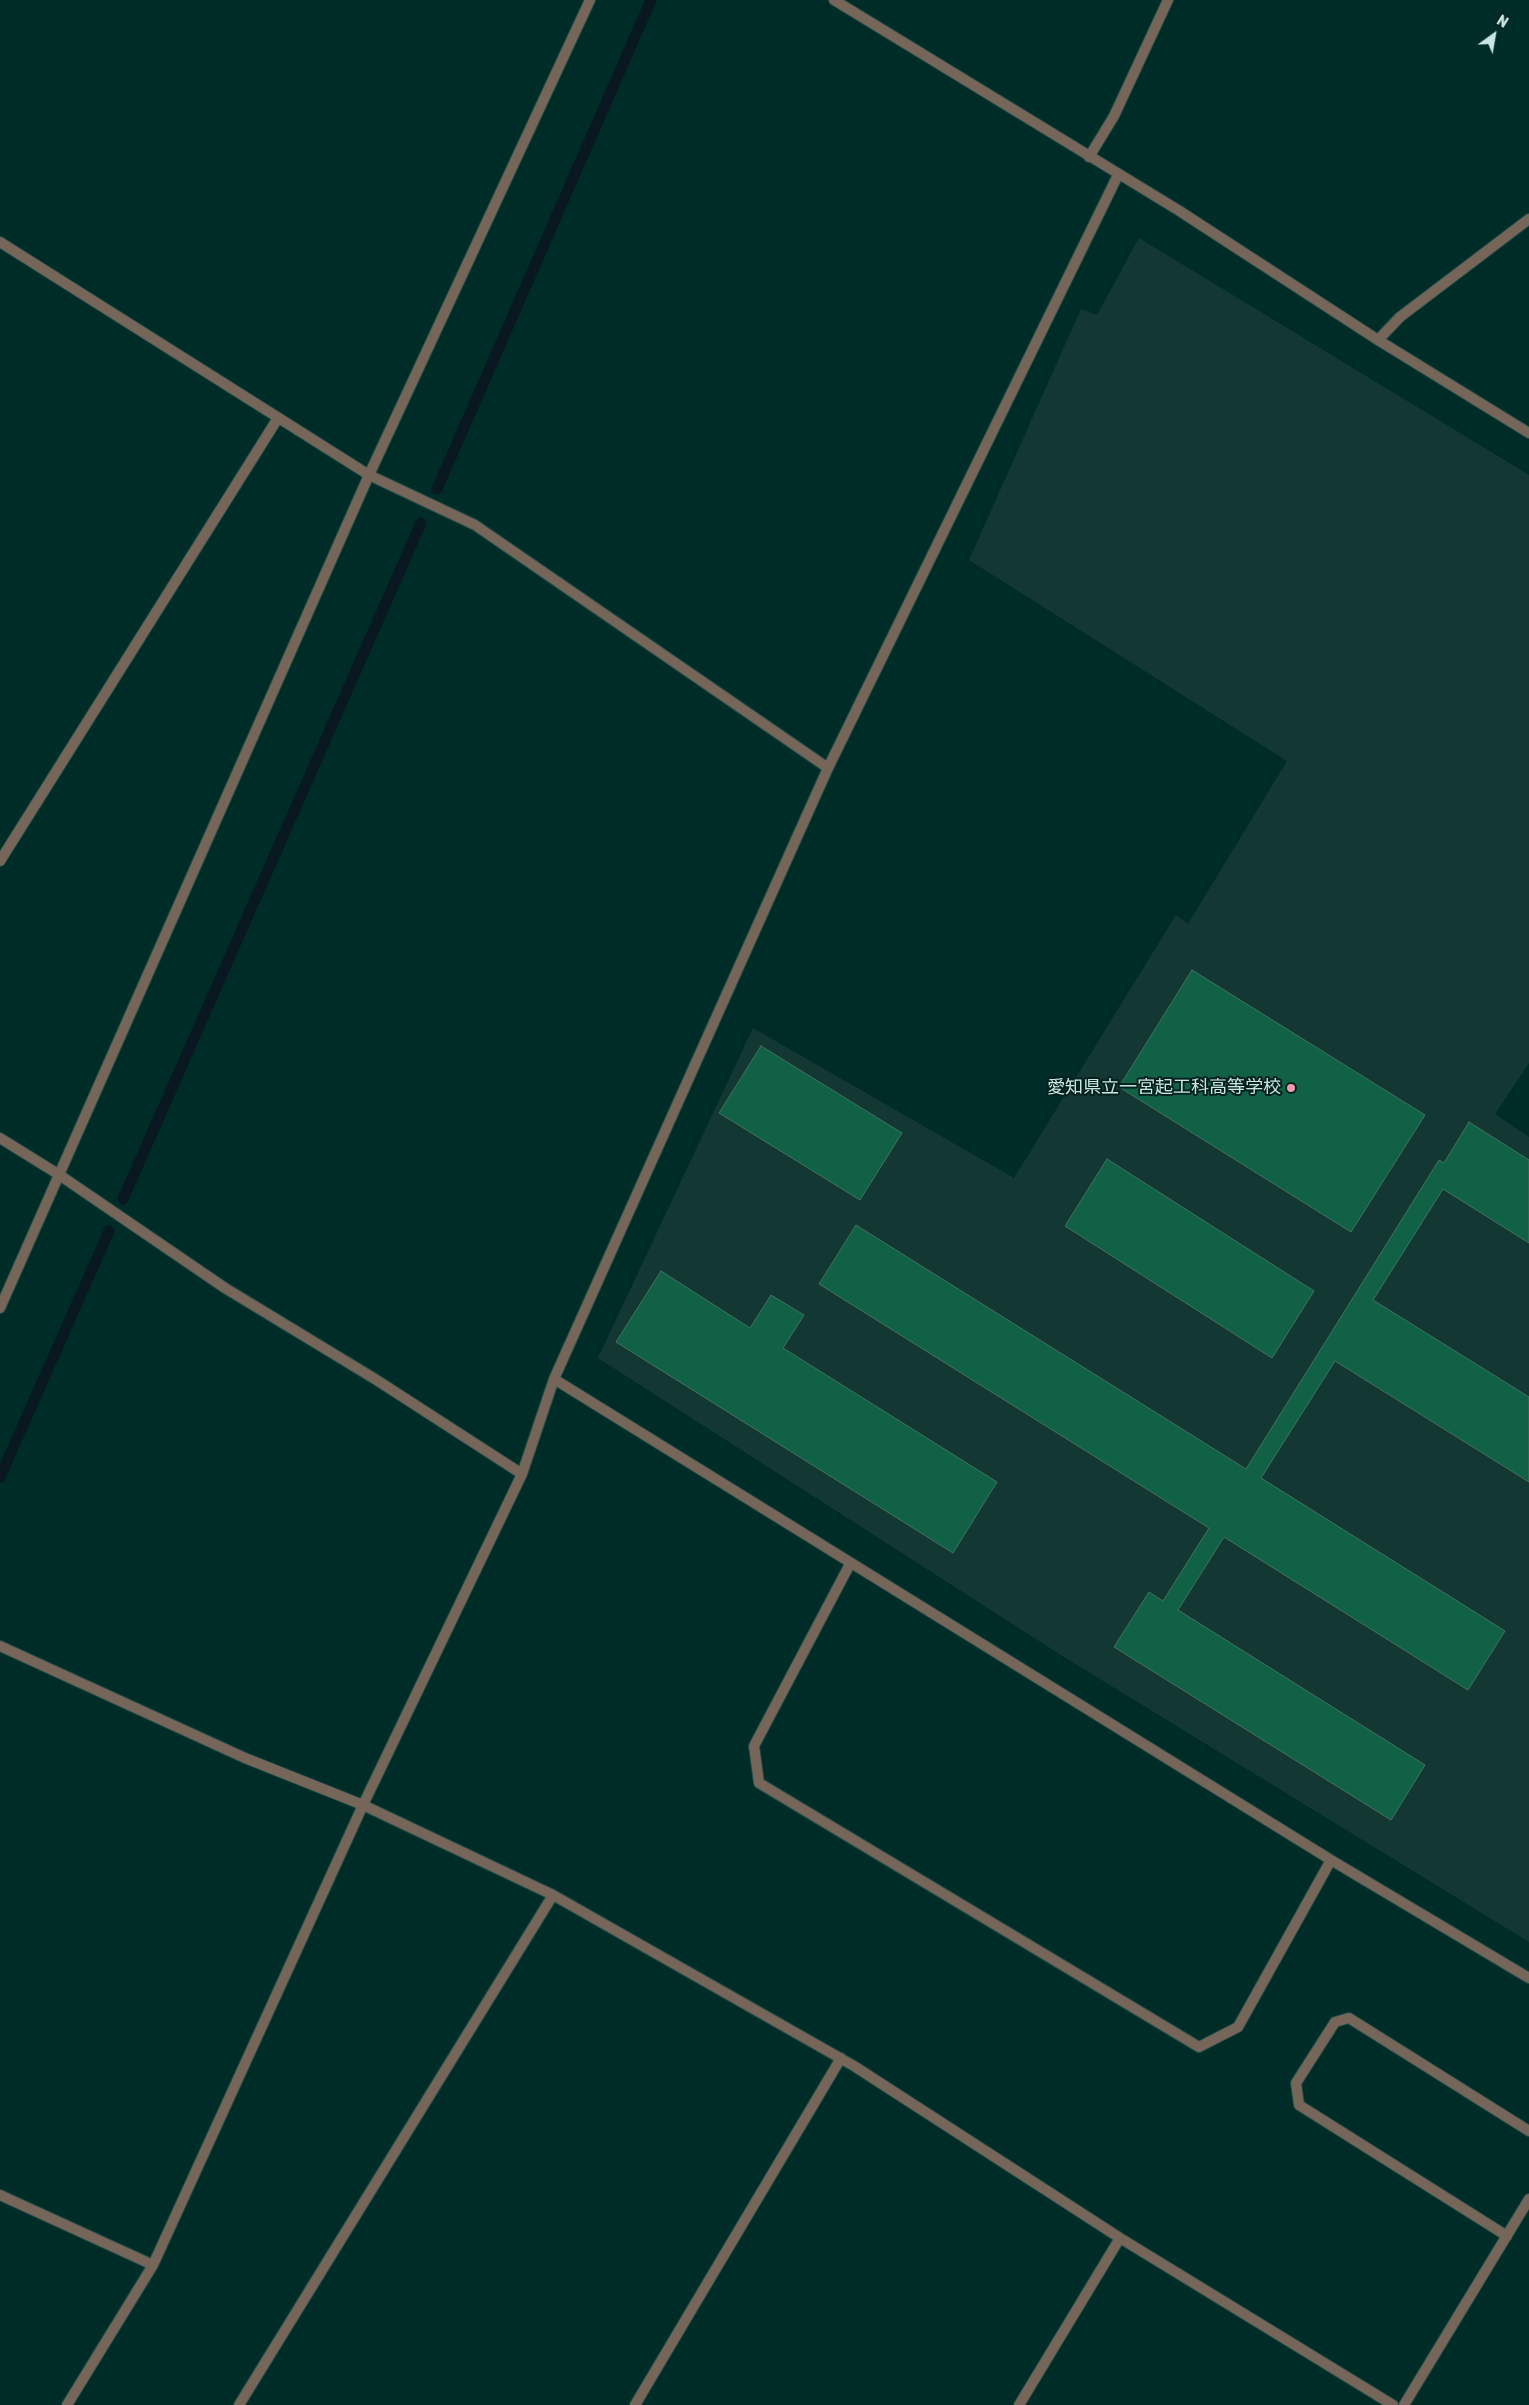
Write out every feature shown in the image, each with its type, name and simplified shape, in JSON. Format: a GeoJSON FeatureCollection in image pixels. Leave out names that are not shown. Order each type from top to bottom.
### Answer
{"type":"FeatureCollection","features":[{"type":"Feature","properties":{"kind":"street"},"geometry":{"type":"LineString","coordinates":[[0,1308],[369,475],[590,0]]}},
{"type":"Feature","properties":{"kind":"street"},"geometry":{"type":"LineString","coordinates":[[834,0],[1178,210],[1378,340],[1529,433]]}},
{"type":"Feature","properties":{"kind":"street"},"geometry":{"type":"LineString","coordinates":[[1090,157],[1114,116],[1168,0]]}},
{"type":"Feature","properties":{"kind":"street"},"geometry":{"type":"LineString","coordinates":[[67,2405],[153,2265],[363,1805],[522,1474],[554,1379],[828,768],[1118,175]]}},
{"type":"Feature","properties":{"kind":"street"},"geometry":{"type":"LineString","coordinates":[[1378,340],[1400,317],[1529,218]]}},
{"type":"Feature","properties":{"kind":"street"},"geometry":{"type":"LineString","coordinates":[[0,242],[369,475],[475,525],[828,768]]}},
{"type":"Feature","properties":{"kind":"street"},"geometry":{"type":"LineString","coordinates":[[0,861],[278,418]]}},
{"type":"Feature","properties":{"kind":"street"},"geometry":{"type":"LineString","coordinates":[[0,1138],[58,1174],[225,1288],[376,1379],[522,1474]]}},
{"type":"Feature","properties":{"kind":"street"},"geometry":{"type":"LineString","coordinates":[[554,1379],[1331,1860],[1529,1978]]}},
{"type":"Feature","properties":{"kind":"street"},"geometry":{"type":"LineString","coordinates":[[850,1564],[754,1746],[760,1783],[1199,2048],[1238,2027],[1331,1860]]}},
{"type":"Feature","properties":{"kind":"street"},"geometry":{"type":"LineString","coordinates":[[0,1646],[245,1758],[363,1805],[553,1895],[841,2058],[1120,2238],[1393,2405]]}},
{"type":"Feature","properties":{"kind":"street"},"geometry":{"type":"LineString","coordinates":[[239,2405],[553,1895]]}},
{"type":"Feature","properties":{"kind":"street"},"geometry":{"type":"LineString","coordinates":[[1507,2236],[1299,2105],[1296,2083],[1335,2022],[1350,2018],[1529,2131]]}},
{"type":"Feature","properties":{"kind":"street"},"geometry":{"type":"LineString","coordinates":[[635,2405],[841,2058]]}},
{"type":"Feature","properties":{"kind":"street"},"geometry":{"type":"LineString","coordinates":[[0,2195],[153,2265]]}},
{"type":"Feature","properties":{"kind":"street"},"geometry":{"type":"LineString","coordinates":[[1404,2405],[1529,2199]]}},
{"type":"Feature","properties":{"kind":"street"},"geometry":{"type":"LineString","coordinates":[[1019,2405],[1120,2238]]}},
{"type":"Feature","properties":{"kind":"shaded area","name":"愛知県立一宮起工科高等学校"},"geometry":{"type":"Polygon","coordinates":[[[1139,238],[1529,475],[1529,1063],[1495,1114],[1529,1137],[1529,1942],[1064,1657],[598,1358],[753,1028],[1014,1178],[1176,915],[1188,924],[1287,761],[969,560],[1081,309],[1097,315],[1139,238]]]}},
{"type":"Feature","properties":{"kind":"building"},"geometry":{"type":"Polygon","coordinates":[[[1192,970],[1425,1115],[1351,1232],[1119,1087],[1192,970]]]}},
{"type":"Feature","properties":{"kind":"building"},"geometry":{"type":"Polygon","coordinates":[[[761,1046],[902,1133],[860,1200],[719,1113],[761,1046]]]}},
{"type":"Feature","properties":{"kind":"building"},"geometry":{"type":"Polygon","coordinates":[[[1469,1122],[1529,1160],[1529,1243],[1443,1189],[1373,1300],[1529,1397],[1529,1482],[1335,1361],[1261,1478],[1505,1631],[1468,1690],[1224,1537],[1178,1610],[1425,1765],[1391,1820],[1114,1647],[1149,1592],[1163,1601],[1209,1528],[819,1284],[856,1225],[1246,1469],[1439,1160],[1444,1163],[1469,1122]]]}},
{"type":"Feature","properties":{"kind":"building"},"geometry":{"type":"Polygon","coordinates":[[[1107,1159],[1314,1291],[1272,1358],[1065,1226],[1107,1159]]]}},
{"type":"Feature","properties":{"kind":"building"},"geometry":{"type":"Polygon","coordinates":[[[661,1271],[750,1328],[771,1295],[804,1315],[783,1348],[997,1482],[953,1553],[616,1342],[661,1271]]]}},
{"type":"Feature","properties":{"kind":"waterway"},"geometry":{"type":"LineString","coordinates":[[437,489],[651,0]]}},
{"type":"Feature","properties":{"kind":"waterway"},"geometry":{"type":"LineString","coordinates":[[123,1199],[421,523]]}},
{"type":"Feature","properties":{"kind":"waterway"},"geometry":{"type":"LineString","coordinates":[[0,1477],[109,1231]]}},
{"type":"Feature","properties":{"kind":"place","name":"愛知県立一宮起工科高等学校"},"geometry":{"type":"Point","coordinates":[1291,1088]}}]}
